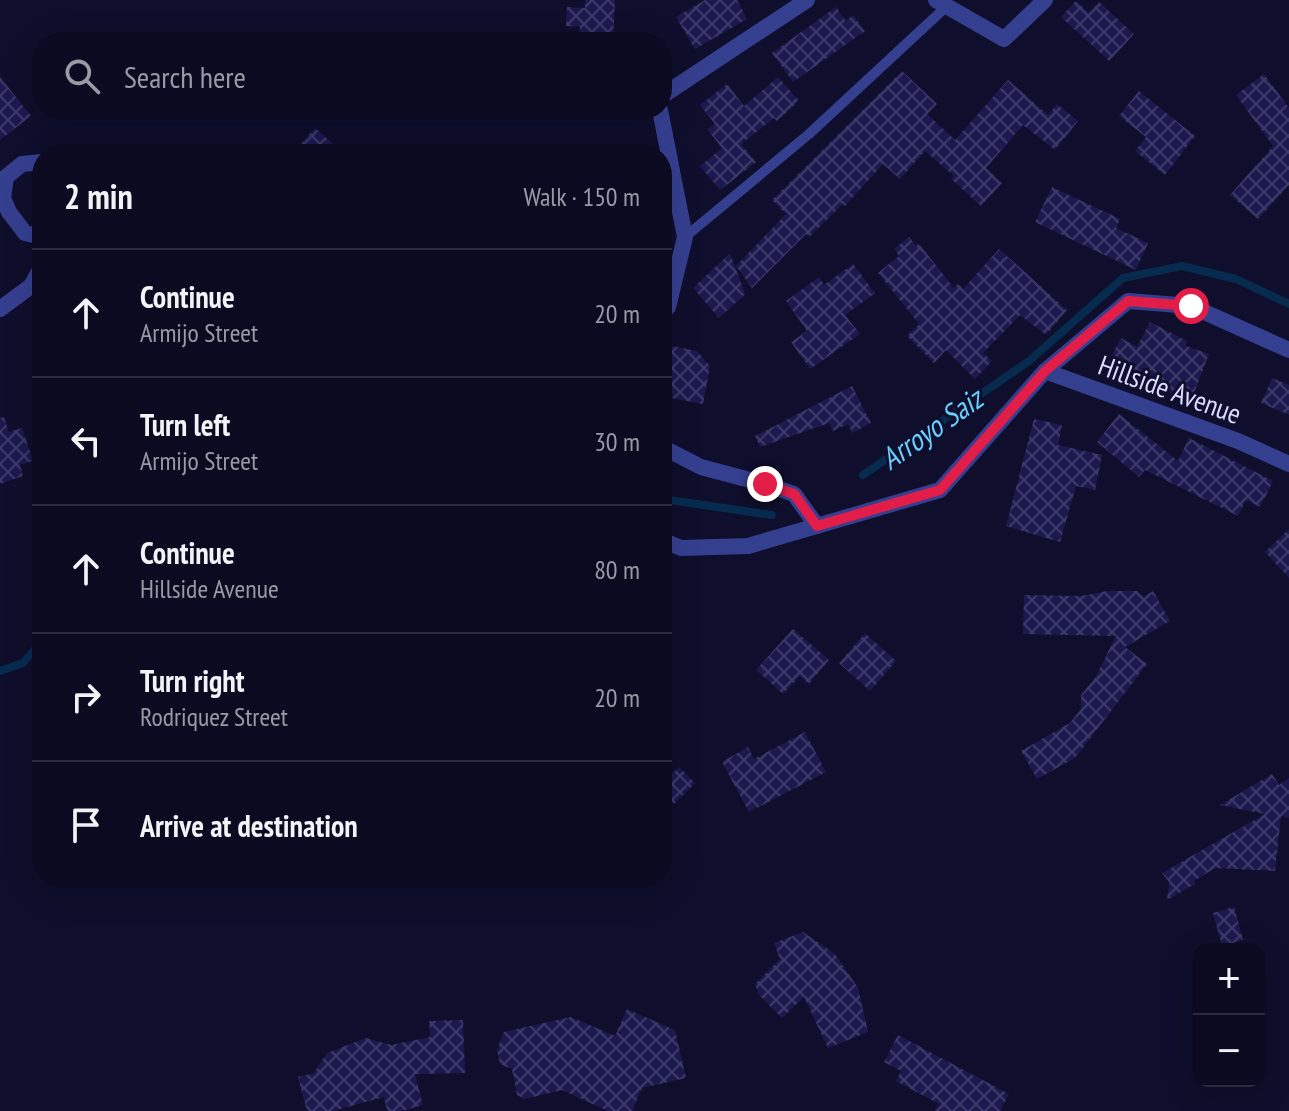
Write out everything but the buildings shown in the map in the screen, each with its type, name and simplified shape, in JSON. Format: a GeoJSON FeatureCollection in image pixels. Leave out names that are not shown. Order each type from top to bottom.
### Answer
{"type":"FeatureCollection","features":[{"type":"Feature","properties":{"kind":"street"},"geometry":{"type":"LineString","coordinates":[[672,89],[807,0]]}},
{"type":"Feature","properties":{"kind":"street"},"geometry":{"type":"LineString","coordinates":[[942,3],[1004,39],[1045,0]]}},
{"type":"Feature","properties":{"kind":"street"},"geometry":{"type":"LineString","coordinates":[[662,120],[667,144]]}},
{"type":"Feature","properties":{"kind":"street"},"geometry":{"type":"LineString","coordinates":[[32,163],[22,164],[6,177],[3,198],[25,233],[32,235]]}},
{"type":"Feature","properties":{"kind":"street"},"geometry":{"type":"LineString","coordinates":[[672,171],[685,237],[672,291]]}},
{"type":"Feature","properties":{"kind":"street"},"geometry":{"type":"LineString","coordinates":[[0,309],[32,284]]}},
{"type":"Feature","properties":{"kind":"street"},"geometry":{"type":"LineString","coordinates":[[672,544],[681,548],[748,546],[940,490],[1045,371],[1128,301],[1191,306],[1289,350]]}},
{"type":"Feature","properties":{"kind":"street","name":"Hillside Avenue"},"geometry":{"type":"LineString","coordinates":[[1045,371],[1238,441],[1289,464]]}},
{"type":"Feature","properties":{"kind":"street"},"geometry":{"type":"LineString","coordinates":[[672,452],[701,467],[794,494],[817,526]]}},
{"type":"Feature","properties":{"kind":"lane"},"geometry":{"type":"LineString","coordinates":[[685,237],[809,134],[942,3]]}},
{"type":"Feature","properties":{"kind":"waterway","name":"Arroyo Saiz"},"geometry":{"type":"LineString","coordinates":[[863,475],[1029,361],[1123,278],[1182,266],[1236,279],[1289,304]]}},
{"type":"Feature","properties":{"kind":"waterway","name":"Arroyo Saiz"},"geometry":{"type":"LineString","coordinates":[[672,500],[772,515]]}},
{"type":"Feature","properties":{"kind":"waterway","name":"Arroyo Saiz"},"geometry":{"type":"LineString","coordinates":[[0,671],[23,663],[32,653]]}},
{"type":"Feature","properties":{"kind":"route"},"geometry":{"type":"LineString","coordinates":[[765,484],[794,494],[817,526],[940,490],[1045,371],[1128,301],[1191,306]]}}]}
